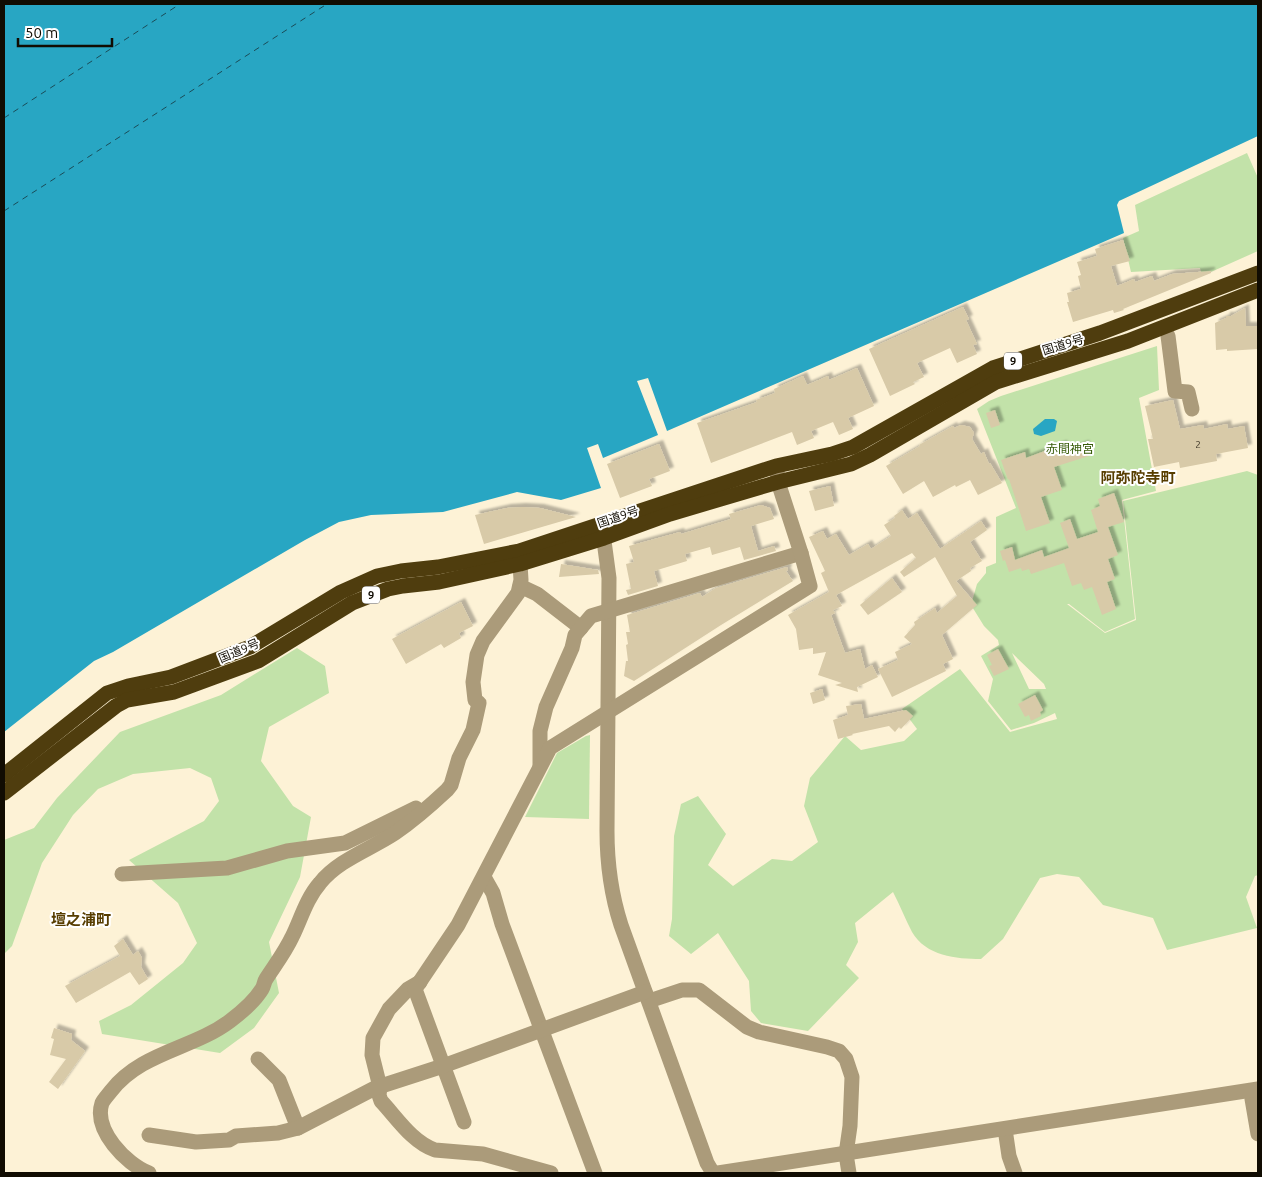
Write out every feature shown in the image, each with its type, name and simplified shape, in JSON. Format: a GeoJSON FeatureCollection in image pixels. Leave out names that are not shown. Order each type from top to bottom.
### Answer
{"type":"FeatureCollection","features":[{"type":"Feature","properties":{"kind":"highway","name":"国道9号"},"geometry":{"type":"LineString","coordinates":[[4,793],[116,706],[128,700],[174,692],[258,661],[352,604],[388,589],[439,582],[520,564],[603,531],[653,506],[776,466],[832,454],[853,447],[993,368],[1100,334],[1258,272]]}},
{"type":"Feature","properties":{"kind":"highway","name":"国道9号"},"geometry":{"type":"LineString","coordinates":[[4,775],[107,693],[128,686],[171,677],[250,647],[341,592],[377,576],[400,571],[438,567],[519,551],[670,514],[778,482],[851,464],[870,455],[996,382],[1128,341],[1258,290]]}},
{"type":"Feature","properties":{"kind":"street"},"geometry":{"type":"LineString","coordinates":[[1168,336],[1175,391],[1188,392],[1192,409]]}},
{"type":"Feature","properties":{"kind":"street"},"geometry":{"type":"LineString","coordinates":[[464,1122],[415,989],[458,926],[550,748],[810,586],[802,553],[778,482],[776,466]]}},
{"type":"Feature","properties":{"kind":"street"},"geometry":{"type":"LineString","coordinates":[[603,531],[609,578],[607,861],[610,884],[614,902],[647,997],[707,1163],[713,1173]]}},
{"type":"Feature","properties":{"kind":"street"},"geometry":{"type":"LineString","coordinates":[[540,768],[541,722],[546,706],[572,648],[574,637],[591,616],[802,553]]}},
{"type":"Feature","properties":{"kind":"street"},"geometry":{"type":"LineString","coordinates":[[149,1173],[133,1166],[104,1130],[101,1121],[103,1102],[116,1084],[134,1068],[210,1033],[229,1022],[249,1006],[263,988],[265,980],[280,959],[293,936],[309,898],[320,882],[335,868],[396,833],[451,785],[459,758],[470,739],[475,725],[479,703],[475,700],[473,682],[477,655],[483,641],[516,597],[520,586],[520,564]]}},
{"type":"Feature","properties":{"kind":"street"},"geometry":{"type":"LineString","coordinates":[[520,586],[537,594],[580,628]]}},
{"type":"Feature","properties":{"kind":"street"},"geometry":{"type":"LineString","coordinates":[[122,874],[228,868],[287,851],[345,843],[416,808],[420,814]]}},
{"type":"Feature","properties":{"kind":"street"},"geometry":{"type":"LineString","coordinates":[[484,877],[493,893],[502,924],[595,1173]]}},
{"type":"Feature","properties":{"kind":"street"},"geometry":{"type":"LineString","coordinates":[[420,982],[408,989],[389,1009],[374,1034],[372,1051],[381,1101],[411,1135],[428,1148],[483,1154],[551,1173]]}},
{"type":"Feature","properties":{"kind":"street"},"geometry":{"type":"LineString","coordinates":[[149,1135],[196,1142],[229,1140],[236,1136],[278,1133],[298,1128],[380,1087],[542,1030],[647,997],[682,990],[699,990],[747,1027],[759,1032],[827,1046],[839,1051],[846,1060],[852,1077],[850,1126],[846,1154],[849,1173]]}},
{"type":"Feature","properties":{"kind":"street"},"geometry":{"type":"LineString","coordinates":[[258,1059],[279,1080],[298,1128]]}},
{"type":"Feature","properties":{"kind":"street"},"geometry":{"type":"LineString","coordinates":[[718,1173],[1005,1128],[1255,1094],[1258,1134]]}},
{"type":"Feature","properties":{"kind":"street"},"geometry":{"type":"LineString","coordinates":[[1005,1128],[1014,1173]]}},
{"type":"Feature","properties":{"kind":"green space"},"geometry":{"type":"Polygon","coordinates":[[[1247,153],[1258,178],[1258,251],[1202,276],[1200,268],[1131,272],[1123,238],[1139,231],[1135,205],[1247,153]]]}},
{"type":"Feature","properties":{"kind":"green space","name":"赤間神宮"},"geometry":{"type":"Polygon","coordinates":[[[1157,346],[1159,390],[1139,398],[1156,491],[1122,500],[1135,619],[1105,632],[1067,604],[1105,633],[1136,620],[1123,501],[1247,471],[1258,475],[1258,875],[1255,876],[1246,897],[1257,928],[1167,950],[1153,918],[1103,905],[1079,877],[1057,874],[1040,878],[1003,939],[981,959],[962,958],[933,951],[918,940],[912,932],[893,892],[855,923],[858,942],[846,965],[859,978],[808,1031],[761,1023],[751,1011],[749,981],[718,933],[691,954],[669,936],[672,919],[674,836],[681,804],[698,796],[726,834],[708,865],[733,886],[772,859],[792,861],[818,842],[804,806],[810,778],[845,736],[861,750],[904,741],[917,729],[902,709],[960,669],[1010,732],[1057,719],[1055,713],[1034,723],[1011,730],[988,701],[993,679],[981,656],[999,645],[998,640],[984,626],[971,605],[977,584],[986,573],[986,567],[996,563],[996,517],[1016,508],[977,409],[1001,396],[1157,346]],[[1012,653],[1029,689],[1046,689],[1044,684],[1012,653]]]}},
{"type":"Feature","properties":{"kind":"green space"},"geometry":{"type":"Polygon","coordinates":[[[297,648],[325,666],[329,693],[269,727],[261,761],[293,806],[311,817],[300,877],[269,942],[279,993],[254,1028],[220,1053],[102,1034],[99,1021],[131,1005],[183,963],[197,943],[178,903],[129,860],[204,821],[219,801],[211,778],[190,768],[133,774],[98,789],[73,815],[42,863],[12,946],[4,954],[4,840],[34,828],[57,798],[120,732],[221,695],[297,648]]]}},
{"type":"Feature","properties":{"kind":"green space"},"geometry":{"type":"Polygon","coordinates":[[[590,735],[589,819],[525,817],[557,753],[590,735]]]}},
{"type":"Feature","properties":{"kind":"water"},"geometry":{"type":"Polygon","coordinates":[[[4,4],[1258,4],[1258,136],[1119,201],[1117,205],[1124,233],[667,431],[648,378],[637,381],[658,435],[603,458],[598,444],[587,448],[601,488],[561,500],[517,492],[443,512],[371,515],[339,522],[113,652],[94,661],[4,732],[4,4]]]}},
{"type":"Feature","properties":{"kind":"water"},"geometry":{"type":"Polygon","coordinates":[[[1045,419],[1057,421],[1055,431],[1041,436],[1034,434],[1033,429],[1045,419]]]}},
{"type":"Feature","properties":{"kind":"building"},"geometry":{"type":"Polygon","coordinates":[[[1123,240],[1130,261],[1111,266],[1117,286],[1134,279],[1135,282],[1152,276],[1154,281],[1172,274],[1211,271],[1211,273],[1124,310],[1114,313],[1113,310],[1073,322],[1067,302],[1069,302],[1067,293],[1081,289],[1078,276],[1081,275],[1077,262],[1097,256],[1095,249],[1123,240]]]}},
{"type":"Feature","properties":{"kind":"building"},"geometry":{"type":"Polygon","coordinates":[[[963,307],[969,319],[966,320],[977,344],[973,345],[977,354],[957,363],[950,348],[917,363],[924,377],[913,382],[915,384],[890,396],[869,349],[963,307]]]}},
{"type":"Feature","properties":{"kind":"building"},"geometry":{"type":"Polygon","coordinates":[[[1245,308],[1246,326],[1257,326],[1258,349],[1216,350],[1215,323],[1245,308]]]}},
{"type":"Feature","properties":{"kind":"building"},"geometry":{"type":"Polygon","coordinates":[[[857,368],[874,406],[848,418],[853,429],[839,435],[833,422],[811,431],[814,438],[797,445],[792,432],[711,463],[697,423],[757,402],[756,400],[775,393],[774,389],[803,376],[807,385],[828,376],[829,380],[857,368]]]}},
{"type":"Feature","properties":{"kind":"building"},"geometry":{"type":"Polygon","coordinates":[[[1173,400],[1180,429],[1203,425],[1204,429],[1227,424],[1228,429],[1244,426],[1248,448],[1216,454],[1217,461],[1180,468],[1179,462],[1154,467],[1148,439],[1153,439],[1145,406],[1173,400]]]}},
{"type":"Feature","properties":{"kind":"building"},"geometry":{"type":"Polygon","coordinates":[[[995,410],[1000,425],[991,428],[986,413],[995,410]]]}},
{"type":"Feature","properties":{"kind":"building"},"geometry":{"type":"Polygon","coordinates":[[[961,425],[970,427],[974,433],[972,439],[981,454],[984,452],[989,464],[1002,483],[978,495],[970,480],[956,487],[955,485],[933,497],[924,481],[903,494],[886,466],[953,426],[954,428],[961,425]]]}},
{"type":"Feature","properties":{"kind":"building"},"geometry":{"type":"Polygon","coordinates":[[[659,444],[670,471],[649,479],[652,486],[620,498],[607,464],[659,444]]]}},
{"type":"Feature","properties":{"kind":"building"},"geometry":{"type":"Polygon","coordinates":[[[1063,444],[1066,451],[1085,444],[1089,456],[1054,467],[1062,490],[1041,497],[1050,523],[1026,531],[1001,460],[1025,452],[1026,458],[1063,444]]]}},
{"type":"Feature","properties":{"kind":"building"},"geometry":{"type":"Polygon","coordinates":[[[830,486],[834,506],[815,511],[809,491],[830,486]]]}},
{"type":"Feature","properties":{"kind":"building"},"geometry":{"type":"Polygon","coordinates":[[[1114,493],[1124,522],[1108,527],[1118,555],[1108,559],[1115,579],[1107,582],[1116,609],[1102,615],[1092,587],[1084,590],[1081,583],[1072,586],[1064,563],[1031,574],[1029,569],[1022,571],[1021,568],[1009,572],[1000,551],[1012,547],[1015,560],[1042,550],[1044,557],[1069,548],[1060,523],[1070,519],[1077,539],[1098,532],[1091,510],[1100,506],[1098,499],[1114,493]]]}},
{"type":"Feature","properties":{"kind":"building"},"geometry":{"type":"Polygon","coordinates":[[[761,505],[770,508],[774,519],[751,526],[758,551],[774,546],[776,551],[744,560],[740,547],[712,555],[710,547],[685,554],[687,561],[654,571],[658,586],[628,595],[626,590],[631,589],[626,564],[634,562],[629,546],[680,532],[681,534],[731,519],[729,514],[761,505]]]}},
{"type":"Feature","properties":{"kind":"building"},"geometry":{"type":"Polygon","coordinates":[[[507,508],[540,508],[576,517],[484,544],[475,515],[507,508]]]}},
{"type":"Feature","properties":{"kind":"building"},"geometry":{"type":"Polygon","coordinates":[[[902,510],[908,519],[917,513],[940,549],[981,521],[987,530],[970,542],[982,561],[970,568],[971,571],[956,581],[977,605],[942,635],[953,659],[943,664],[946,671],[892,697],[878,669],[898,660],[895,652],[912,644],[904,637],[915,625],[914,622],[935,608],[937,613],[957,596],[935,557],[904,577],[900,572],[916,558],[912,553],[836,595],[842,606],[833,610],[835,613],[831,615],[845,653],[860,649],[865,669],[872,665],[878,677],[857,687],[858,692],[835,685],[842,683],[818,675],[826,652],[813,654],[813,648],[799,650],[796,629],[788,615],[829,592],[821,573],[825,571],[809,537],[823,531],[827,539],[836,534],[849,555],[868,544],[871,549],[891,536],[884,525],[895,518],[894,516],[902,510]]]}},
{"type":"Feature","properties":{"kind":"building"},"geometry":{"type":"Polygon","coordinates":[[[561,564],[598,570],[599,574],[559,577],[561,564]]]}},
{"type":"Feature","properties":{"kind":"building"},"geometry":{"type":"Polygon","coordinates":[[[787,567],[788,570],[786,571],[793,581],[634,681],[624,676],[626,661],[628,661],[626,632],[630,632],[627,615],[700,593],[702,597],[716,588],[787,567]]]}},
{"type":"Feature","properties":{"kind":"building"},"geometry":{"type":"Polygon","coordinates":[[[892,578],[902,592],[868,615],[860,605],[892,578]]]}},
{"type":"Feature","properties":{"kind":"building"},"geometry":{"type":"Polygon","coordinates":[[[461,602],[473,626],[459,633],[461,638],[444,648],[441,644],[406,664],[392,639],[461,602]]]}},
{"type":"Feature","properties":{"kind":"building"},"geometry":{"type":"Polygon","coordinates":[[[998,649],[1009,669],[994,676],[989,666],[992,665],[987,655],[998,649]]]}},
{"type":"Feature","properties":{"kind":"building"},"geometry":{"type":"Polygon","coordinates":[[[822,689],[825,700],[813,704],[810,693],[822,689]]]}},
{"type":"Feature","properties":{"kind":"building"},"geometry":{"type":"Polygon","coordinates":[[[1035,695],[1043,710],[1040,712],[1041,716],[1031,721],[1029,715],[1025,717],[1018,704],[1035,695]]]}},
{"type":"Feature","properties":{"kind":"building"},"geometry":{"type":"Polygon","coordinates":[[[861,704],[864,719],[906,710],[913,716],[901,729],[899,727],[895,732],[889,726],[838,739],[833,720],[848,715],[846,706],[861,704]]]}},
{"type":"Feature","properties":{"kind":"building"},"geometry":{"type":"Polygon","coordinates":[[[123,939],[133,955],[138,951],[142,958],[141,967],[148,979],[139,985],[130,972],[76,1003],[65,986],[120,956],[114,946],[123,939]]]}},
{"type":"Feature","properties":{"kind":"building"},"geometry":{"type":"Polygon","coordinates":[[[54,1028],[72,1034],[71,1040],[85,1051],[58,1089],[49,1082],[66,1059],[50,1055],[54,1039],[51,1038],[54,1028]]]}},
{"type":"Feature","properties":{"kind":"ferry route"},"geometry":{"type":"LineString","coordinates":[[4,118],[180,4]]}},
{"type":"Feature","properties":{"kind":"ferry route"},"geometry":{"type":"LineString","coordinates":[[4,211],[327,4]]}},
{"type":"Feature","properties":{"kind":"district","name":"阿弥陀寺町"},"geometry":{"type":"Point","coordinates":[1138,478]}},
{"type":"Feature","properties":{"kind":"district","name":"壇之浦町"},"geometry":{"type":"Point","coordinates":[81,920]}}]}
